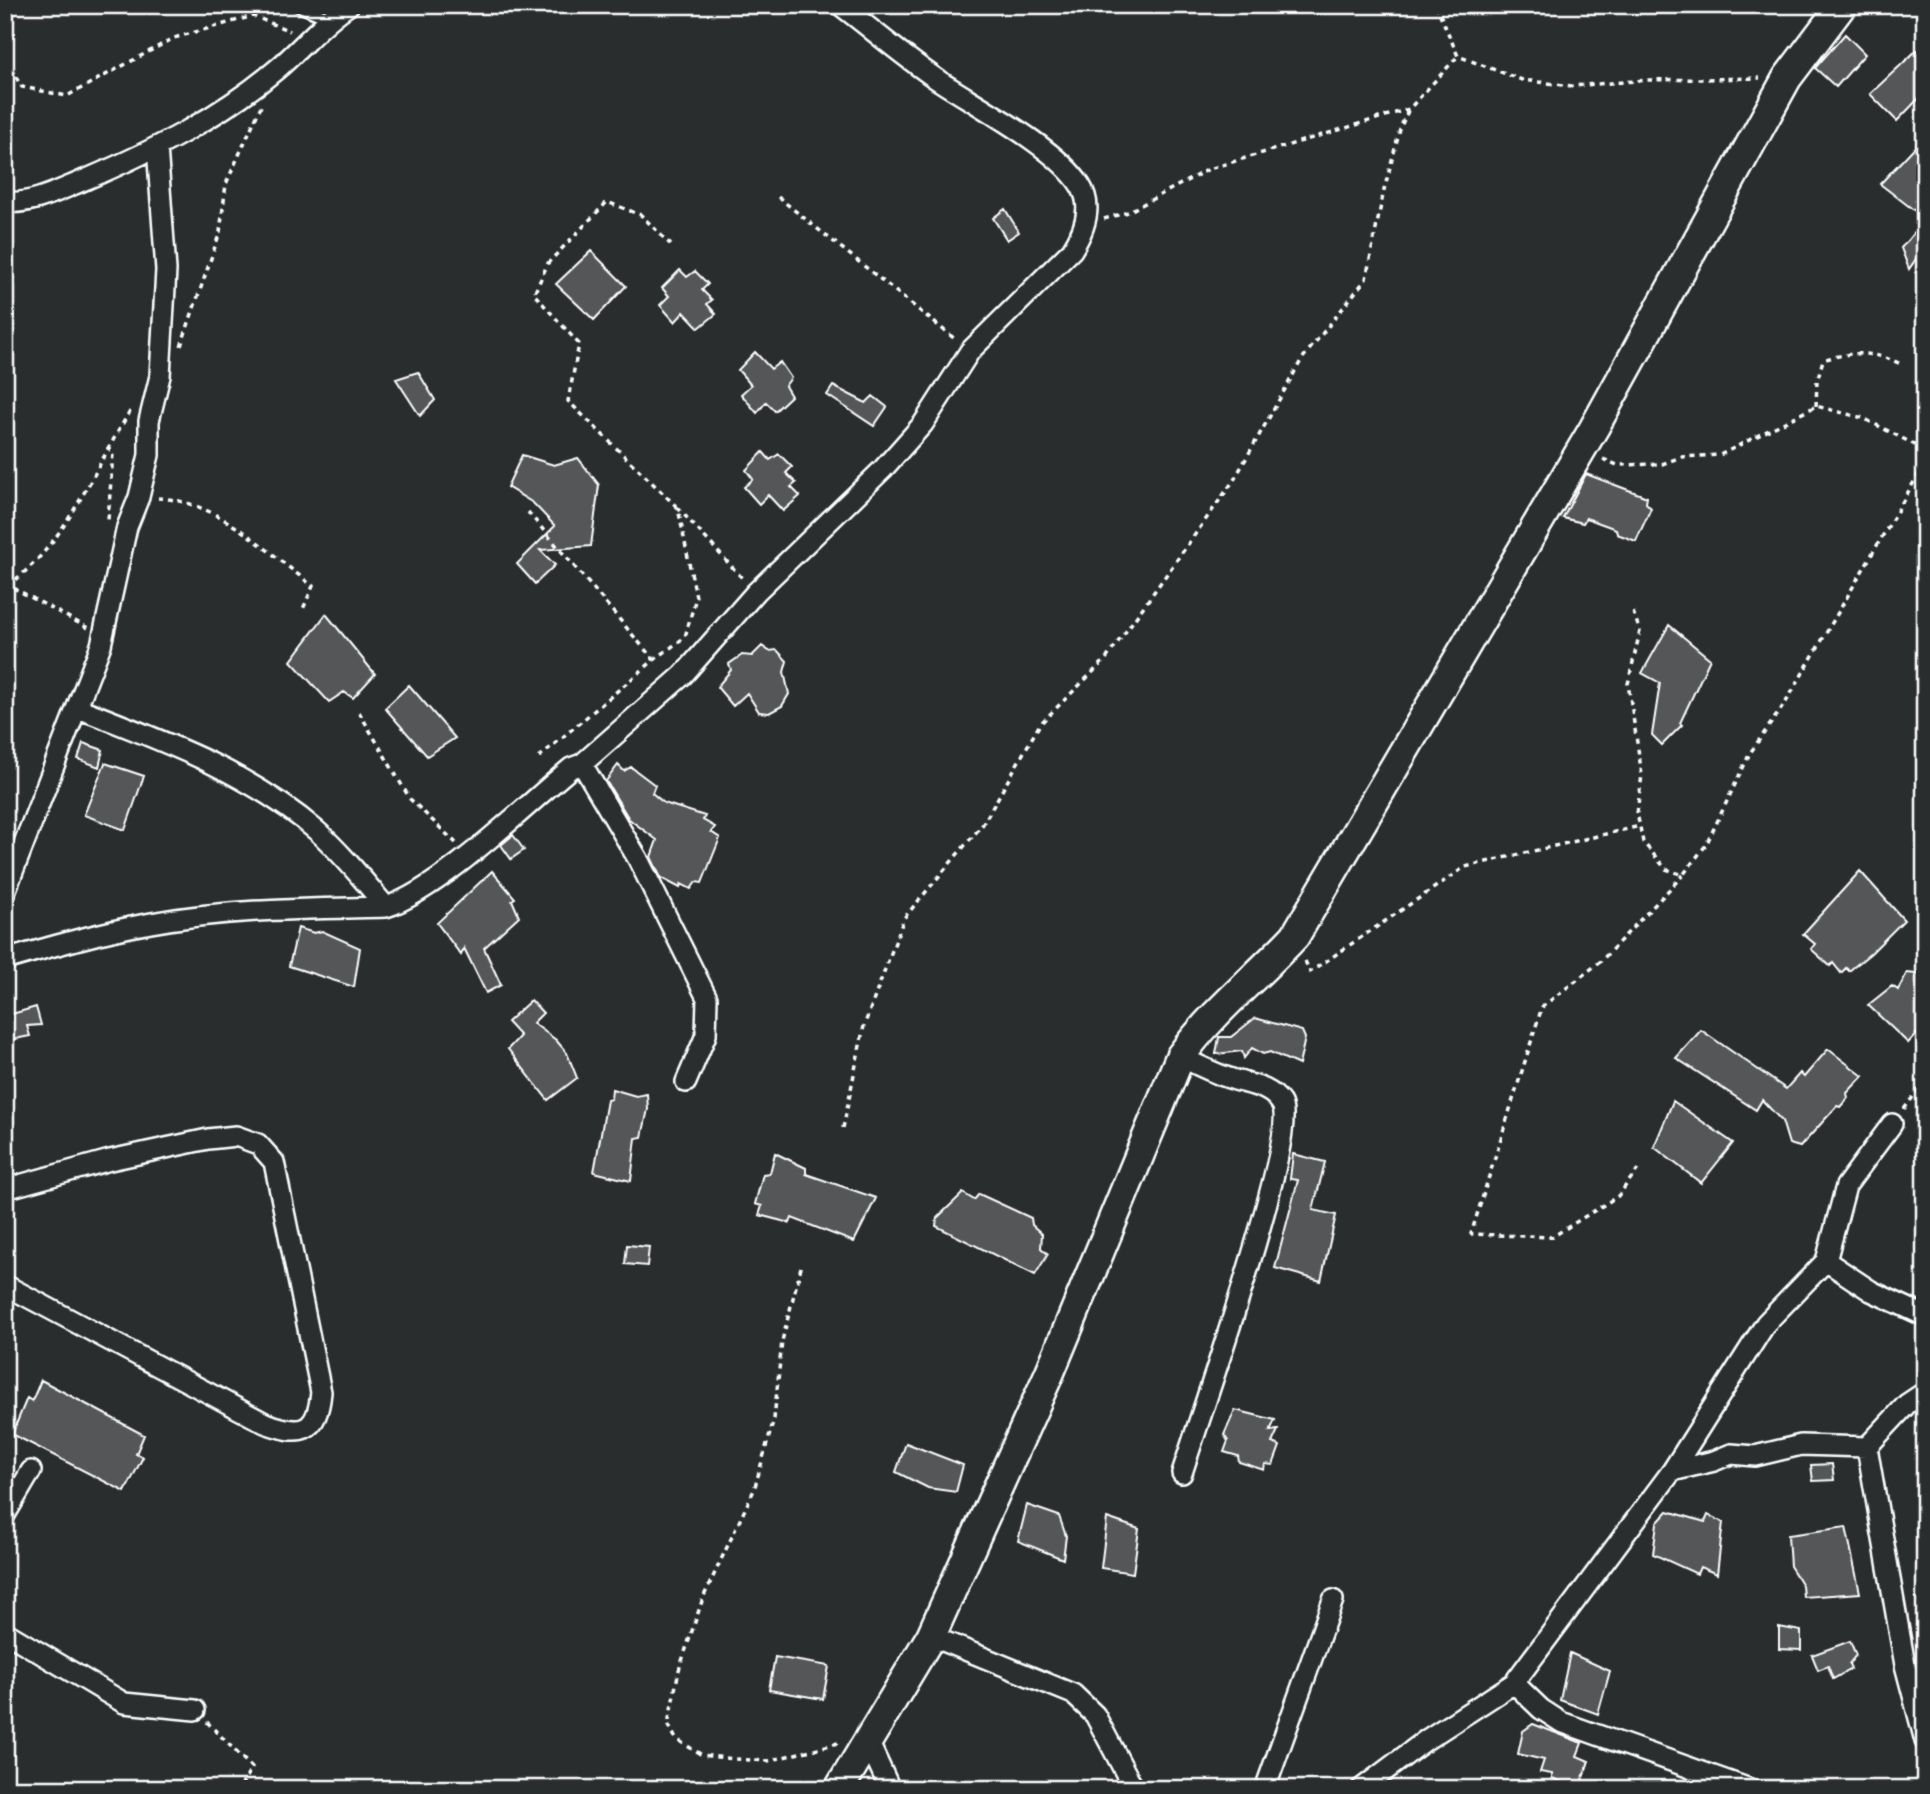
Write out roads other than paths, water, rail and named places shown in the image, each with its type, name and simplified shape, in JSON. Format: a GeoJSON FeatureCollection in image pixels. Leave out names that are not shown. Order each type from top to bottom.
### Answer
{"type":"FeatureCollection","features":[{"type":"Feature","properties":{"kind":"street"},"geometry":{"type":"LineString","coordinates":[[5,202],[48,195],[157,147],[202,123],[278,69],[328,19],[349,5]]}},
{"type":"Feature","properties":{"kind":"street"},"geometry":{"type":"LineString","coordinates":[[5,960],[79,938],[153,923],[267,911],[386,906],[404,901],[468,853],[571,768],[582,764],[683,675],[756,592],[884,469],[923,424],[970,351],[1072,250],[1085,224],[1087,204],[1081,185],[1053,158],[935,78],[840,5]]}},
{"type":"Feature","properties":{"kind":"street"},"geometry":{"type":"LineString","coordinates":[[839,1789],[931,1636],[1050,1372],[1181,1057],[1196,1035],[1232,996],[1256,979],[1295,936],[1594,428],[1787,78],[1842,5]]}},
{"type":"Feature","properties":{"kind":"street"},"geometry":{"type":"LineString","coordinates":[[5,892],[78,708],[103,636],[127,527],[139,497],[149,455],[149,421],[160,376],[166,270],[157,147]]}},
{"type":"Feature","properties":{"kind":"street"},"geometry":{"type":"LineString","coordinates":[[78,708],[211,762],[266,791],[318,832],[386,906]]}},
{"type":"Feature","properties":{"kind":"street"},"geometry":{"type":"LineString","coordinates":[[582,764],[638,859],[707,998],[706,1035],[686,1082]]}},
{"type":"Feature","properties":{"kind":"street"},"geometry":{"type":"LineString","coordinates":[[1181,1057],[1230,1079],[1254,1084],[1279,1100],[1285,1111],[1283,1138],[1267,1203],[1182,1473]]}},
{"type":"Feature","properties":{"kind":"street"},"geometry":{"type":"LineString","coordinates":[[1361,1789],[1426,1740],[1514,1683],[1672,1471],[1766,1323],[1826,1261],[1846,1186],[1892,1124]]}},
{"type":"Feature","properties":{"kind":"street"},"geometry":{"type":"LineString","coordinates":[[5,1189],[110,1160],[208,1139],[236,1136],[258,1144],[274,1162],[321,1392],[319,1414],[304,1429],[288,1432],[265,1423],[5,1285]]}},
{"type":"Feature","properties":{"kind":"street"},"geometry":{"type":"LineString","coordinates":[[1826,1261],[1871,1291],[1925,1316]]}},
{"type":"Feature","properties":{"kind":"street"},"geometry":{"type":"LineString","coordinates":[[1672,1471],[1731,1454],[1755,1456],[1801,1445],[1867,1447],[1907,1404],[1925,1392]]}},
{"type":"Feature","properties":{"kind":"street"},"geometry":{"type":"LineString","coordinates":[[1867,1447],[1905,1665],[1925,1741]]}},
{"type":"Feature","properties":{"kind":"street"},"geometry":{"type":"LineString","coordinates":[[5,1515],[31,1471]]}},
{"type":"Feature","properties":{"kind":"street"},"geometry":{"type":"LineString","coordinates":[[1265,1789],[1334,1600]]}},
{"type":"Feature","properties":{"kind":"street"},"geometry":{"type":"LineString","coordinates":[[5,1632],[124,1703],[195,1710]]}},
{"type":"Feature","properties":{"kind":"street"},"geometry":{"type":"LineString","coordinates":[[931,1636],[1073,1694],[1095,1715],[1134,1789]]}},
{"type":"Feature","properties":{"kind":"street"},"geometry":{"type":"LineString","coordinates":[[1514,1683],[1541,1709],[1561,1722],[1750,1789]]}},
{"type":"Feature","properties":{"kind":"street"},"geometry":{"type":"LineString","coordinates":[[868,1741],[890,1789]]}},
{"type":"Feature","properties":{"kind":"lane"},"geometry":{"type":"LineString","coordinates":[[296,5],[328,19]]}}]}
